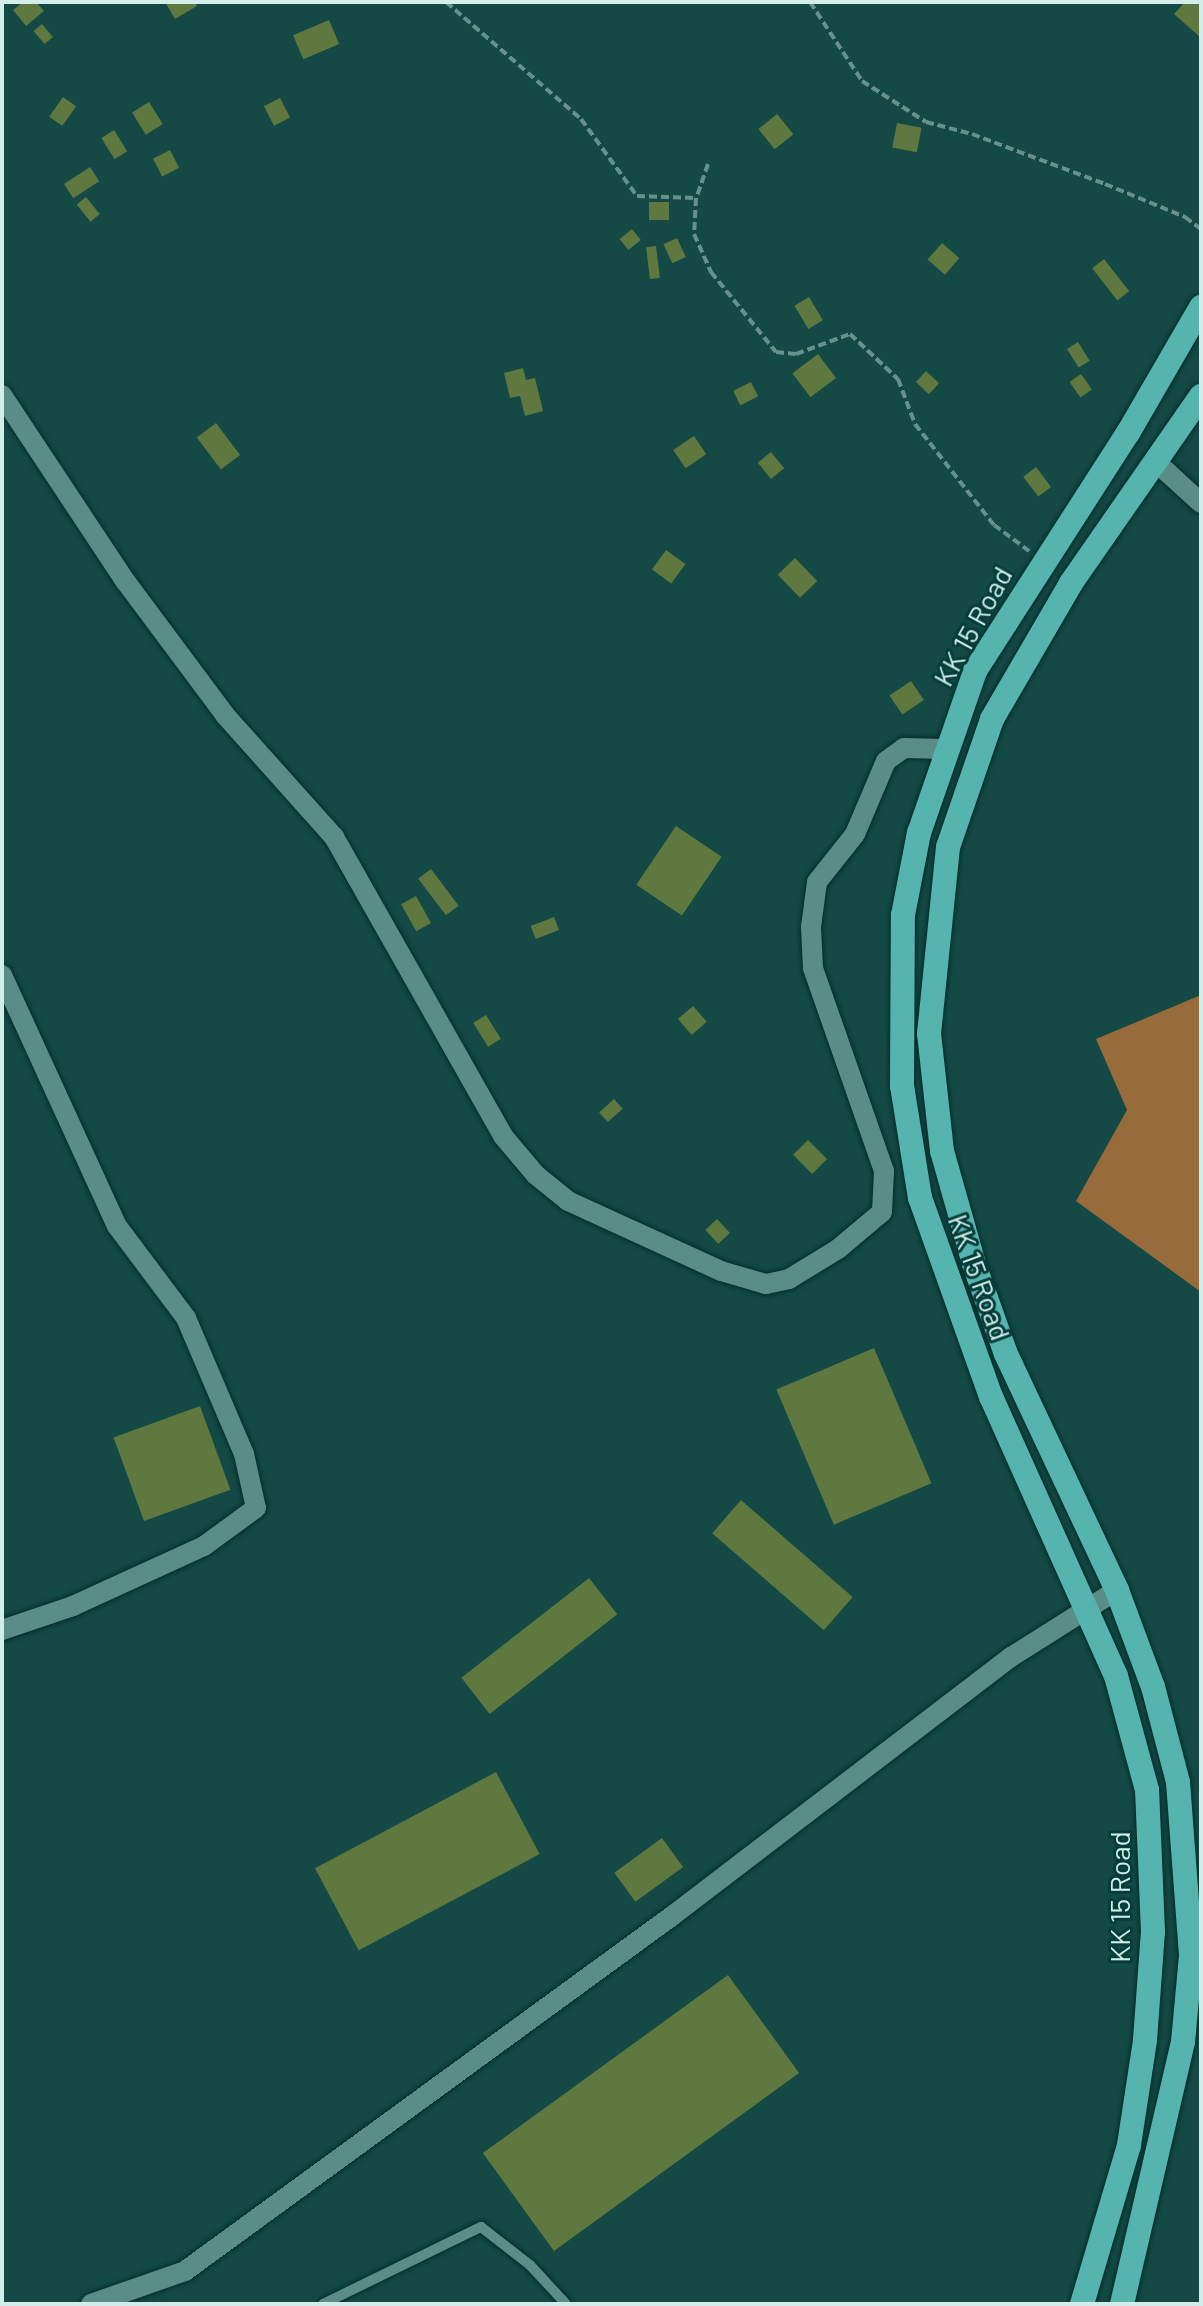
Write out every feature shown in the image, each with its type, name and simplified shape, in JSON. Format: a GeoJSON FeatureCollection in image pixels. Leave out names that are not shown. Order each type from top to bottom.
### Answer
{"type":"FeatureCollection","features":[{"type":"Feature","properties":{"kind":"highway","name":"KK 15 Road"},"geometry":{"type":"LineString","coordinates":[[1082,2304],[1129,2145],[1153,1932],[1147,1790],[1116,1676],[1088,1607],[991,1397],[920,1198],[902,1086],[903,915],[919,833],[945,749],[975,671],[1128,433],[1201,307]]}},
{"type":"Feature","properties":{"kind":"highway","name":"KK 15 Road"},"geometry":{"type":"LineString","coordinates":[[1122,2304],[1183,2042],[1191,1955],[1178,1782],[1153,1687],[1117,1590],[1006,1354],[974,1264],[942,1151],[929,1034],[948,847],[992,719],[1071,583],[1201,396]]}},
{"type":"Feature","properties":{"kind":"street"},"geometry":{"type":"LineString","coordinates":[[2,395],[126,582],[225,715],[334,837],[503,1136],[536,1175],[568,1201],[721,1271],[766,1284],[789,1279],[851,1240],[882,1212],[884,1171],[813,968],[811,927],[817,882],[855,834],[886,761],[904,748],[945,749]]}},
{"type":"Feature","properties":{"kind":"street"},"geometry":{"type":"LineString","coordinates":[[1156,462],[1201,503]]}},
{"type":"Feature","properties":{"kind":"street"},"geometry":{"type":"LineString","coordinates":[[2,975],[117,1226],[186,1318],[244,1454],[256,1508],[204,1546],[73,1606],[2,1630]]}},
{"type":"Feature","properties":{"kind":"street"},"geometry":{"type":"LineString","coordinates":[[91,2304],[185,2271],[672,1916],[1011,1657],[1117,1590]]}},
{"type":"Feature","properties":{"kind":"lane"},"geometry":{"type":"LineString","coordinates":[[323,2304],[481,2227],[530,2265],[566,2304]]}},
{"type":"Feature","properties":{"kind":"path"},"geometry":{"type":"LineString","coordinates":[[446,2],[581,119],[637,196],[696,198]]}},
{"type":"Feature","properties":{"kind":"path"},"geometry":{"type":"LineString","coordinates":[[810,2],[862,81],[926,122],[1105,184],[1185,217],[1201,229]]}},
{"type":"Feature","properties":{"kind":"path"},"geometry":{"type":"LineString","coordinates":[[708,164],[696,198],[694,234],[711,272],[776,352],[796,354],[850,334],[898,379],[915,424],[994,525],[1044,562]]}},
{"type":"Feature","properties":{"kind":"shaded area"},"geometry":{"type":"Polygon","coordinates":[[[1201,995],[1201,1292],[1076,1201],[1127,1110],[1096,1039],[1201,995]]]}},
{"type":"Feature","properties":{"kind":"building"},"geometry":{"type":"Polygon","coordinates":[[[23,2],[36,2],[44,11],[26,26],[13,10],[23,2]]]}},
{"type":"Feature","properties":{"kind":"building"},"geometry":{"type":"Polygon","coordinates":[[[165,2],[195,2],[197,6],[175,19],[165,2]]]}},
{"type":"Feature","properties":{"kind":"building"},"geometry":{"type":"Polygon","coordinates":[[[1185,2],[1201,2],[1201,38],[1174,14],[1185,2]]]}},
{"type":"Feature","properties":{"kind":"building"},"geometry":{"type":"Polygon","coordinates":[[[329,20],[339,44],[303,59],[293,35],[329,20]]]}},
{"type":"Feature","properties":{"kind":"building"},"geometry":{"type":"Polygon","coordinates":[[[42,24],[53,37],[45,44],[34,31],[42,24]]]}},
{"type":"Feature","properties":{"kind":"building"},"geometry":{"type":"Polygon","coordinates":[[[63,97],[76,106],[62,126],[49,117],[63,97]]]}},
{"type":"Feature","properties":{"kind":"building"},"geometry":{"type":"Polygon","coordinates":[[[280,98],[290,118],[274,126],[264,106],[280,98]]]}},
{"type":"Feature","properties":{"kind":"building"},"geometry":{"type":"Polygon","coordinates":[[[149,102],[163,124],[146,135],[132,113],[149,102]]]}},
{"type":"Feature","properties":{"kind":"building"},"geometry":{"type":"Polygon","coordinates":[[[777,114],[793,134],[775,149],[758,129],[777,114]]]}},
{"type":"Feature","properties":{"kind":"building"},"geometry":{"type":"Polygon","coordinates":[[[897,123],[922,128],[917,152],[892,148],[897,123]]]}},
{"type":"Feature","properties":{"kind":"building"},"geometry":{"type":"Polygon","coordinates":[[[114,130],[127,151],[115,159],[101,138],[114,130]]]}},
{"type":"Feature","properties":{"kind":"building"},"geometry":{"type":"Polygon","coordinates":[[[170,150],[179,168],[162,176],[153,159],[170,150]]]}},
{"type":"Feature","properties":{"kind":"building"},"geometry":{"type":"Polygon","coordinates":[[[90,167],[99,181],[73,198],[64,184],[90,167]]]}},
{"type":"Feature","properties":{"kind":"building"},"geometry":{"type":"Polygon","coordinates":[[[86,197],[100,214],[91,222],[77,205],[86,197]]]}},
{"type":"Feature","properties":{"kind":"building"},"geometry":{"type":"Polygon","coordinates":[[[649,202],[669,202],[669,220],[649,220],[649,202]]]}},
{"type":"Feature","properties":{"kind":"building"},"geometry":{"type":"Polygon","coordinates":[[[632,229],[641,240],[628,250],[620,239],[632,229]]]}},
{"type":"Feature","properties":{"kind":"building"},"geometry":{"type":"Polygon","coordinates":[[[677,238],[686,257],[672,263],[663,244],[677,238]]]}},
{"type":"Feature","properties":{"kind":"building"},"geometry":{"type":"Polygon","coordinates":[[[942,243],[959,258],[945,275],[928,260],[942,243]]]}},
{"type":"Feature","properties":{"kind":"building"},"geometry":{"type":"Polygon","coordinates":[[[656,246],[660,278],[650,279],[646,247],[656,246]]]}},
{"type":"Feature","properties":{"kind":"building"},"geometry":{"type":"Polygon","coordinates":[[[1104,259],[1129,291],[1117,301],[1092,268],[1104,259]]]}},
{"type":"Feature","properties":{"kind":"building"},"geometry":{"type":"Polygon","coordinates":[[[809,297],[823,320],[808,329],[794,306],[809,297]]]}},
{"type":"Feature","properties":{"kind":"building"},"geometry":{"type":"Polygon","coordinates":[[[1078,342],[1090,361],[1079,368],[1067,349],[1078,342]]]}},
{"type":"Feature","properties":{"kind":"building"},"geometry":{"type":"Polygon","coordinates":[[[818,354],[836,378],[810,397],[792,373],[818,354]]]}},
{"type":"Feature","properties":{"kind":"building"},"geometry":{"type":"Polygon","coordinates":[[[523,368],[526,380],[535,378],[543,411],[525,416],[520,396],[510,398],[504,373],[523,368]]]}},
{"type":"Feature","properties":{"kind":"building"},"geometry":{"type":"Polygon","coordinates":[[[926,371],[939,383],[929,394],[916,382],[926,371]]]}},
{"type":"Feature","properties":{"kind":"building"},"geometry":{"type":"Polygon","coordinates":[[[1081,374],[1092,390],[1080,398],[1070,382],[1081,374]]]}},
{"type":"Feature","properties":{"kind":"building"},"geometry":{"type":"Polygon","coordinates":[[[751,382],[758,396],[740,405],[733,391],[751,382]]]}},
{"type":"Feature","properties":{"kind":"building"},"geometry":{"type":"Polygon","coordinates":[[[216,423],[240,455],[221,469],[197,437],[216,423]]]}},
{"type":"Feature","properties":{"kind":"building"},"geometry":{"type":"Polygon","coordinates":[[[694,436],[706,454],[686,468],[673,450],[694,436]]]}},
{"type":"Feature","properties":{"kind":"building"},"geometry":{"type":"Polygon","coordinates":[[[771,452],[784,468],[771,479],[758,463],[771,452]]]}},
{"type":"Feature","properties":{"kind":"building"},"geometry":{"type":"Polygon","coordinates":[[[1036,467],[1051,487],[1038,497],[1023,477],[1036,467]]]}},
{"type":"Feature","properties":{"kind":"building"},"geometry":{"type":"Polygon","coordinates":[[[666,550],[685,564],[671,584],[652,569],[666,550]]]}},
{"type":"Feature","properties":{"kind":"building"},"geometry":{"type":"Polygon","coordinates":[[[795,558],[817,581],[800,598],[778,575],[795,558]]]}},
{"type":"Feature","properties":{"kind":"building"},"geometry":{"type":"Polygon","coordinates":[[[911,681],[924,700],[902,715],[889,696],[911,681]]]}},
{"type":"Feature","properties":{"kind":"building"},"geometry":{"type":"Polygon","coordinates":[[[676,826],[722,857],[682,916],[636,885],[676,826]]]}},
{"type":"Feature","properties":{"kind":"building"},"geometry":{"type":"Polygon","coordinates":[[[431,869],[459,906],[446,915],[418,879],[431,869]]]}},
{"type":"Feature","properties":{"kind":"building"},"geometry":{"type":"Polygon","coordinates":[[[416,896],[431,923],[416,931],[401,904],[416,896]]]}},
{"type":"Feature","properties":{"kind":"building"},"geometry":{"type":"Polygon","coordinates":[[[554,917],[559,930],[536,939],[531,926],[554,917]]]}},
{"type":"Feature","properties":{"kind":"building"},"geometry":{"type":"Polygon","coordinates":[[[693,1006],[707,1022],[692,1035],[678,1019],[693,1006]]]}},
{"type":"Feature","properties":{"kind":"building"},"geometry":{"type":"Polygon","coordinates":[[[486,1015],[501,1039],[488,1047],[473,1023],[486,1015]]]}},
{"type":"Feature","properties":{"kind":"building"},"geometry":{"type":"Polygon","coordinates":[[[614,1099],[623,1109],[608,1122],[599,1112],[614,1099]]]}},
{"type":"Feature","properties":{"kind":"building"},"geometry":{"type":"Polygon","coordinates":[[[808,1140],[827,1159],[812,1174],[793,1155],[808,1140]]]}},
{"type":"Feature","properties":{"kind":"building"},"geometry":{"type":"Polygon","coordinates":[[[717,1219],[730,1233],[718,1244],[705,1230],[717,1219]]]}},
{"type":"Feature","properties":{"kind":"building"},"geometry":{"type":"Polygon","coordinates":[[[874,1348],[931,1483],[834,1525],[776,1389],[874,1348]]]}},
{"type":"Feature","properties":{"kind":"building"},"geometry":{"type":"Polygon","coordinates":[[[200,1406],[230,1490],[144,1521],[114,1437],[200,1406]]]}},
{"type":"Feature","properties":{"kind":"building"},"geometry":{"type":"Polygon","coordinates":[[[741,1500],[853,1597],[824,1630],[712,1533],[741,1500]]]}},
{"type":"Feature","properties":{"kind":"building"},"geometry":{"type":"Polygon","coordinates":[[[589,1578],[617,1614],[490,1714],[461,1678],[589,1578]]]}},
{"type":"Feature","properties":{"kind":"building"},"geometry":{"type":"Polygon","coordinates":[[[496,1772],[540,1854],[359,1950],[315,1868],[496,1772]]]}},
{"type":"Feature","properties":{"kind":"building"},"geometry":{"type":"Polygon","coordinates":[[[662,1838],[683,1867],[635,1902],[614,1873],[662,1838]]]}},
{"type":"Feature","properties":{"kind":"building"},"geometry":{"type":"Polygon","coordinates":[[[728,1975],[799,2073],[554,2251],[483,2153],[728,1975]]]}}]}
